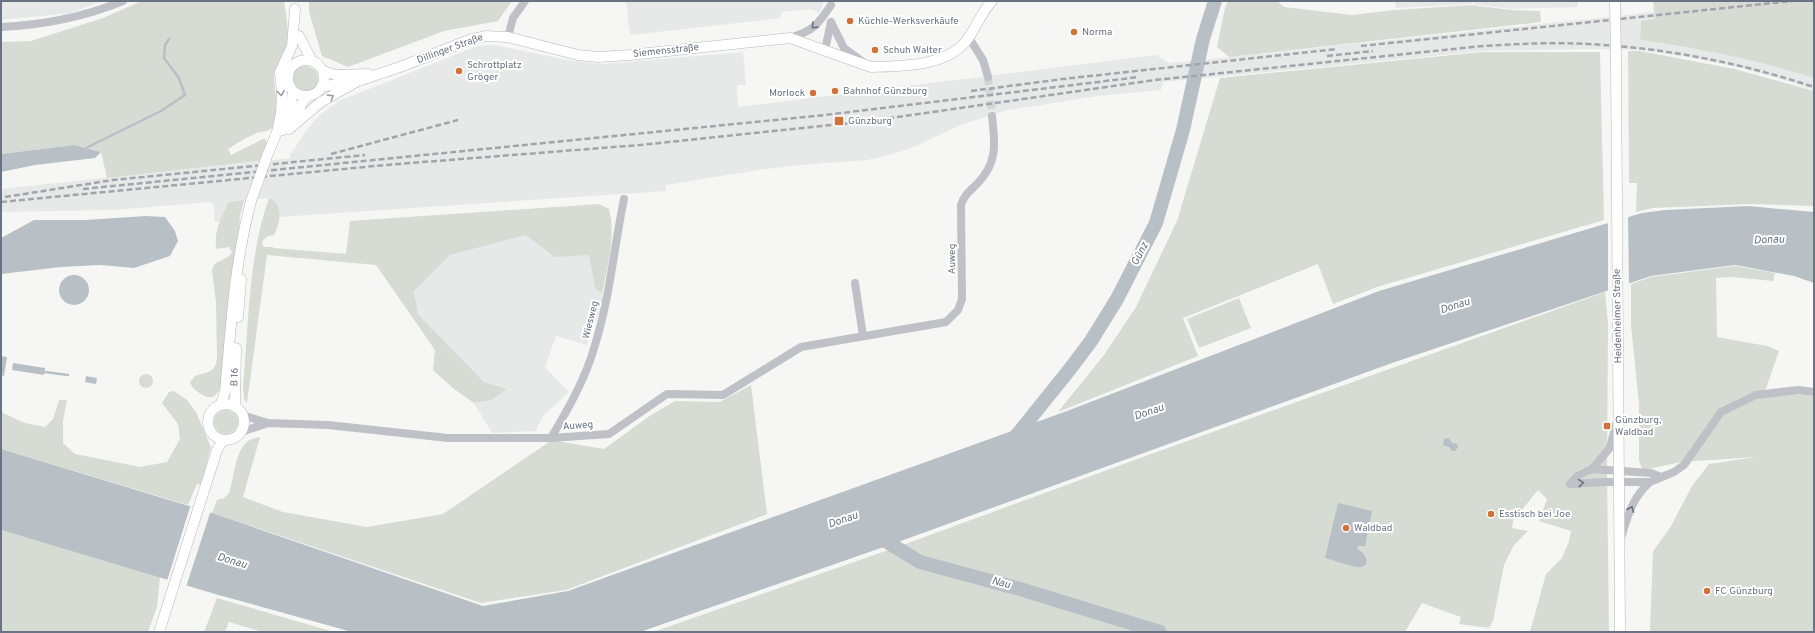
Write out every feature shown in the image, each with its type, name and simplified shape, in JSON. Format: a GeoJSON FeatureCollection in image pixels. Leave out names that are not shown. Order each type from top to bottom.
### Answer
{"type":"FeatureCollection","features":[{"type":"Feature","properties":{"kind":"main road"},"geometry":{"type":"LineString","coordinates":[[870,67],[932,61],[945,58],[954,53],[969,38],[985,8],[992,1]]}},
{"type":"Feature","properties":{"kind":"main road","name":"Heidenheimer Straße"},"geometry":{"type":"LineString","coordinates":[[1615,1],[1620,471],[1620,632]]}},
{"type":"Feature","properties":{"kind":"main road","name":"B 16"},"geometry":{"type":"LineString","coordinates":[[283,132],[291,106],[293,91],[288,82],[288,75],[295,63],[299,36],[294,5]]}},
{"type":"Feature","properties":{"kind":"main road","name":"B 16"},"geometry":{"type":"LineString","coordinates":[[283,132],[280,72],[292,46],[294,5]]}},
{"type":"Feature","properties":{"kind":"main road","name":"B 16"},"geometry":{"type":"LineString","coordinates":[[299,36],[312,61],[318,65],[322,72]]}},
{"type":"Feature","properties":{"kind":"main road","name":"Dillinger Straße"},"geometry":{"type":"LineString","coordinates":[[380,73],[400,67],[472,39],[485,36],[508,37]]}},
{"type":"Feature","properties":{"kind":"main road","name":"Siemensstraße"},"geometry":{"type":"LineString","coordinates":[[508,37],[578,55],[598,57],[646,54],[790,38],[870,67]]}},
{"type":"Feature","properties":{"kind":"main road"},"geometry":{"type":"LineString","coordinates":[[295,63],[306,60],[312,61]]}},
{"type":"Feature","properties":{"kind":"main road"},"geometry":{"type":"LineString","coordinates":[[358,81],[321,87],[323,82],[322,72],[345,75],[380,73]]}},
{"type":"Feature","properties":{"kind":"main road"},"geometry":{"type":"LineString","coordinates":[[283,132],[321,102],[358,81],[380,73]]}},
{"type":"Feature","properties":{"kind":"main road","name":"B 16"},"geometry":{"type":"LineString","coordinates":[[221,404],[225,392],[233,292],[240,244],[270,156],[283,132],[307,97],[313,95],[321,87]]}},
{"type":"Feature","properties":{"kind":"main road"},"geometry":{"type":"LineString","coordinates":[[293,91],[307,97]]}},
{"type":"Feature","properties":{"kind":"main road","name":"B 16"},"geometry":{"type":"LineString","coordinates":[[235,406],[236,348],[244,257],[254,201]]}},
{"type":"Feature","properties":{"kind":"main road","name":"B 16"},"geometry":{"type":"LineString","coordinates":[[226,378],[236,348]]}},
{"type":"Feature","properties":{"kind":"main road"},"geometry":{"type":"LineString","coordinates":[[221,404],[235,406],[242,415],[244,421],[241,432],[233,439],[223,440],[214,436],[207,424],[209,414],[221,404]]}},
{"type":"Feature","properties":{"kind":"main road"},"geometry":{"type":"LineString","coordinates":[[159,632],[217,450],[223,440]]}},
{"type":"Feature","properties":{"kind":"street"},"geometry":{"type":"LineString","coordinates":[[1,27],[63,20],[101,10],[123,1]]}},
{"type":"Feature","properties":{"kind":"street"},"geometry":{"type":"LineString","coordinates":[[508,37],[513,18],[526,1]]}},
{"type":"Feature","properties":{"kind":"street"},"geometry":{"type":"LineString","coordinates":[[825,50],[831,22],[830,3]]}},
{"type":"Feature","properties":{"kind":"street"},"geometry":{"type":"LineString","coordinates":[[790,38],[810,31],[822,18],[830,3]]}},
{"type":"Feature","properties":{"kind":"street"},"geometry":{"type":"LineString","coordinates":[[831,22],[844,48],[870,67]]}},
{"type":"Feature","properties":{"kind":"street"},"geometry":{"type":"LineString","coordinates":[[969,38],[983,60],[988,77]]}},
{"type":"Feature","properties":{"kind":"street","name":"Auweg"},"geometry":{"type":"LineString","coordinates":[[242,415],[268,423],[328,425],[448,438],[551,438],[609,434],[667,394],[723,395],[801,347],[946,322],[958,310],[962,300],[961,205],[966,195],[989,169],[994,156],[996,146],[992,116]]}},
{"type":"Feature","properties":{"kind":"street","name":"Wiesweg"},"geometry":{"type":"LineString","coordinates":[[551,438],[572,400],[595,346],[610,284],[614,250],[624,198]]}},
{"type":"Feature","properties":{"kind":"street"},"geometry":{"type":"LineString","coordinates":[[855,283],[863,336]]}},
{"type":"Feature","properties":{"kind":"street"},"geometry":{"type":"LineString","coordinates":[[1620,540],[1630,508],[1640,491],[1650,482],[1684,465],[1721,412],[1756,395],[1798,390],[1814,392]]}},
{"type":"Feature","properties":{"kind":"street"},"geometry":{"type":"LineString","coordinates":[[1619,410],[1610,448],[1592,469],[1577,476],[1570,484],[1650,482]]}},
{"type":"Feature","properties":{"kind":"street","name":"Auweg"},"geometry":{"type":"LineString","coordinates":[[241,432],[268,423]]}},
{"type":"Feature","properties":{"kind":"street"},"geometry":{"type":"LineString","coordinates":[[1592,469],[1651,473],[1662,477]]}},
{"type":"Feature","properties":{"kind":"shaded area"},"geometry":{"type":"Polygon","coordinates":[[[1,1],[101,1],[71,13],[1,20],[1,1]]]}},
{"type":"Feature","properties":{"kind":"shaded area"},"geometry":{"type":"Polygon","coordinates":[[[142,1],[284,1],[288,27],[288,41],[285,53],[274,74],[277,108],[276,121],[274,126],[270,129],[242,140],[228,149],[231,155],[265,139],[268,145],[259,161],[107,178],[101,152],[74,145],[1,154],[1,42],[31,41],[103,18],[142,1]]]}},
{"type":"Feature","properties":{"kind":"shaded area"},"geometry":{"type":"Polygon","coordinates":[[[309,1],[512,1],[498,21],[444,31],[348,67],[322,56],[309,12],[309,1]]]}},
{"type":"Feature","properties":{"kind":"shaded area"},"geometry":{"type":"Polygon","coordinates":[[[626,1],[824,1],[819,13],[811,9],[781,12],[781,18],[630,35],[626,1]]]}},
{"type":"Feature","properties":{"kind":"shaded area"},"geometry":{"type":"Polygon","coordinates":[[[1228,1],[1277,1],[1284,7],[1352,15],[1394,10],[1471,5],[1512,10],[1540,11],[1541,22],[1229,57],[1217,47],[1225,8],[1228,1]]]}},
{"type":"Feature","properties":{"kind":"shaded area"},"geometry":{"type":"Polygon","coordinates":[[[1395,1],[1472,1],[1472,4],[1396,8],[1395,1]]]}},
{"type":"Feature","properties":{"kind":"shaded area"},"geometry":{"type":"Polygon","coordinates":[[[1473,1],[1578,1],[1578,7],[1511,9],[1474,4],[1473,1]]]}},
{"type":"Feature","properties":{"kind":"shaded area"},"geometry":{"type":"Polygon","coordinates":[[[1653,1],[1814,1],[1814,78],[1771,65],[1728,55],[1640,40],[1641,21],[1655,19],[1653,1]]]}},
{"type":"Feature","properties":{"kind":"shaded area"},"geometry":{"type":"Polygon","coordinates":[[[1757,1],[1814,1],[1814,3],[1641,21],[1640,40],[1738,56],[1780,67],[1814,78],[1814,90],[1737,67],[1640,50],[1588,49],[1484,51],[1163,82],[1161,90],[1097,96],[1003,111],[958,126],[916,146],[893,154],[867,160],[758,170],[666,185],[666,191],[279,217],[280,210],[273,200],[269,198],[230,202],[224,210],[221,222],[214,221],[214,205],[210,202],[113,210],[1,212],[1,189],[291,158],[290,155],[308,128],[320,115],[339,101],[477,46],[494,45],[568,60],[602,64],[743,52],[746,85],[737,85],[738,107],[1156,55],[1168,63],[1757,1]]]}},
{"type":"Feature","properties":{"kind":"shaded area"},"geometry":{"type":"Polygon","coordinates":[[[1628,51],[1640,51],[1735,69],[1814,91],[1814,206],[1750,204],[1653,208],[1636,212],[1637,183],[1629,183],[1628,51]]]}},
{"type":"Feature","properties":{"kind":"shaded area"},"geometry":{"type":"Polygon","coordinates":[[[1483,52],[1600,52],[1604,220],[1377,287],[1333,304],[1318,264],[1183,318],[1198,356],[1058,412],[1104,355],[1136,307],[1177,221],[1220,78],[1483,52]]]}},
{"type":"Feature","properties":{"kind":"shaded area"},"geometry":{"type":"Polygon","coordinates":[[[305,66],[314,70],[318,79],[314,88],[305,92],[296,88],[292,79],[296,70],[305,66]]]}},
{"type":"Feature","properties":{"kind":"shaded area"},"geometry":{"type":"Polygon","coordinates":[[[269,198],[277,205],[280,214],[274,235],[268,236],[263,240],[262,245],[264,247],[346,254],[350,221],[599,204],[609,209],[612,229],[607,272],[602,293],[595,288],[589,255],[555,257],[526,235],[450,255],[414,291],[418,314],[484,382],[507,389],[492,400],[474,403],[454,389],[433,370],[435,350],[376,265],[267,255],[247,403],[244,399],[243,385],[250,290],[257,243],[269,198]]]}},
{"type":"Feature","properties":{"kind":"shaded area"},"geometry":{"type":"Polygon","coordinates":[[[244,200],[240,216],[239,231],[230,281],[222,388],[213,397],[207,397],[199,393],[190,382],[195,376],[211,371],[215,366],[217,359],[216,302],[212,271],[215,264],[230,255],[232,252],[229,247],[217,249],[217,231],[223,212],[229,202],[244,200]]]}},
{"type":"Feature","properties":{"kind":"shaded area"},"geometry":{"type":"Polygon","coordinates":[[[594,217],[603,301],[587,345],[556,336],[545,367],[569,392],[542,417],[536,431],[492,433],[474,403],[492,400],[507,389],[484,382],[418,314],[414,290],[450,255],[594,217]]]}},
{"type":"Feature","properties":{"kind":"shaded area"},"geometry":{"type":"Polygon","coordinates":[[[1735,266],[1775,273],[1773,281],[1732,277],[1716,278],[1717,337],[1767,346],[1779,351],[1765,391],[1814,396],[1814,632],[1650,632],[1653,551],[1670,528],[1692,486],[1709,464],[1756,457],[1682,462],[1643,470],[1639,461],[1639,404],[1631,325],[1631,284],[1651,277],[1735,266]]]}},
{"type":"Feature","properties":{"kind":"shaded area"},"geometry":{"type":"Polygon","coordinates":[[[1605,292],[1608,323],[1607,470],[1609,632],[1530,632],[1546,574],[1562,558],[1569,541],[1571,531],[1539,521],[1547,499],[1538,490],[1521,511],[1515,511],[1512,528],[1528,531],[1514,545],[1504,565],[1493,621],[1489,628],[1459,624],[1461,617],[1422,603],[1405,632],[653,632],[900,546],[1151,454],[1605,292]]]}},
{"type":"Feature","properties":{"kind":"shaded area"},"geometry":{"type":"Polygon","coordinates":[[[1239,298],[1251,328],[1199,348],[1187,319],[1239,298]]]}},
{"type":"Feature","properties":{"kind":"shaded area"},"geometry":{"type":"Polygon","coordinates":[[[146,374],[151,376],[153,381],[151,386],[146,388],[141,386],[139,381],[141,376],[146,374]]]}},
{"type":"Feature","properties":{"kind":"shaded area"},"geometry":{"type":"Polygon","coordinates":[[[751,385],[767,514],[566,590],[481,603],[212,513],[217,500],[224,498],[229,493],[237,458],[245,444],[251,439],[260,437],[243,497],[283,512],[367,527],[443,514],[552,440],[604,449],[651,415],[675,401],[720,402],[751,385]]]}},
{"type":"Feature","properties":{"kind":"shaded area"},"geometry":{"type":"Polygon","coordinates":[[[174,391],[187,400],[196,412],[211,447],[201,485],[197,484],[188,505],[1,449],[1,409],[3,413],[25,423],[45,427],[53,419],[59,400],[67,400],[63,421],[63,443],[75,454],[140,467],[167,462],[180,439],[178,424],[162,403],[169,392],[174,391]]]}},
{"type":"Feature","properties":{"kind":"shaded area"},"geometry":{"type":"Polygon","coordinates":[[[226,410],[235,413],[238,422],[235,431],[226,434],[217,431],[214,422],[217,413],[226,410]]]}},
{"type":"Feature","properties":{"kind":"shaded area"},"geometry":{"type":"Polygon","coordinates":[[[1,530],[160,577],[157,607],[148,632],[1,632],[1,530]]]}},
{"type":"Feature","properties":{"kind":"shaded area"},"geometry":{"type":"Polygon","coordinates":[[[217,598],[334,632],[263,632],[229,622],[225,632],[204,632],[217,598]]]}},
{"type":"Feature","properties":{"kind":"water"},"geometry":{"type":"Polygon","coordinates":[[[74,145],[101,152],[95,158],[35,165],[1,172],[1,154],[74,145]]]}},
{"type":"Feature","properties":{"kind":"water","name":"Donau"},"geometry":{"type":"Polygon","coordinates":[[[1748,206],[1814,212],[1814,283],[1794,276],[1735,265],[1651,276],[1392,363],[898,542],[640,632],[352,632],[215,594],[1,530],[1,449],[212,513],[483,606],[568,591],[1067,411],[1379,291],[1642,213],[1665,210],[1748,206]]]}},
{"type":"Feature","properties":{"kind":"water"},"geometry":{"type":"Polygon","coordinates":[[[146,216],[165,217],[175,231],[178,241],[170,256],[134,268],[100,265],[61,267],[1,274],[1,238],[34,220],[85,220],[146,216]]]}},
{"type":"Feature","properties":{"kind":"water"},"geometry":{"type":"Polygon","coordinates":[[[74,275],[85,279],[89,290],[85,301],[74,305],[63,301],[59,290],[63,279],[74,275]]]}},
{"type":"Feature","properties":{"kind":"water"},"geometry":{"type":"Polygon","coordinates":[[[1,356],[7,357],[4,376],[1,375],[1,356]]]}},
{"type":"Feature","properties":{"kind":"water"},"geometry":{"type":"Polygon","coordinates":[[[13,363],[45,368],[44,375],[12,370],[13,363]]]}},
{"type":"Feature","properties":{"kind":"water"},"geometry":{"type":"Polygon","coordinates":[[[86,376],[97,378],[96,384],[85,382],[86,376]]]}},
{"type":"Feature","properties":{"kind":"water"},"geometry":{"type":"Polygon","coordinates":[[[1449,438],[1452,443],[1457,444],[1458,447],[1455,451],[1452,451],[1449,447],[1443,445],[1444,439],[1449,438]]]}},
{"type":"Feature","properties":{"kind":"water"},"geometry":{"type":"Polygon","coordinates":[[[1338,503],[1372,511],[1365,546],[1358,546],[1357,549],[1366,557],[1366,563],[1362,567],[1352,566],[1325,558],[1338,503]]]}},
{"type":"Feature","properties":{"kind":"pier"},"geometry":{"type":"Polygon","coordinates":[[[1628,215],[1629,285],[1608,292],[1608,221],[1628,215]]]}},
{"type":"Feature","properties":{"kind":"pier"},"geometry":{"type":"Polygon","coordinates":[[[191,504],[211,510],[186,587],[167,581],[191,504]]]}},
{"type":"Feature","properties":{"kind":"waterway","name":"Günz"},"geometry":{"type":"LineString","coordinates":[[1012,441],[1091,341],[1117,299],[1156,223],[1183,130],[1203,39],[1215,1]]}},
{"type":"Feature","properties":{"kind":"waterway"},"geometry":{"type":"LineString","coordinates":[[86,148],[161,111],[185,95],[179,78],[164,58],[165,45],[169,39]]}},
{"type":"Feature","properties":{"kind":"waterway"},"geometry":{"type":"LineString","coordinates":[[45,372],[68,375]]}},
{"type":"Feature","properties":{"kind":"waterway","name":"Nau"},"geometry":{"type":"LineString","coordinates":[[874,534],[920,562],[1020,589],[1160,632]]}},
{"type":"Feature","properties":{"kind":"tunnel"},"geometry":{"type":"LineString","coordinates":[[988,77],[992,116]]}},
{"type":"Feature","properties":{"kind":"railway"},"geometry":{"type":"LineString","coordinates":[[1361,46],[1792,1]]}},
{"type":"Feature","properties":{"kind":"railway"},"geometry":{"type":"LineString","coordinates":[[1,202],[385,165],[640,145],[870,121],[1155,80],[1482,46],[1575,43],[1646,49],[1731,64],[1787,78],[1814,87]]}},
{"type":"Feature","properties":{"kind":"railway"},"geometry":{"type":"LineString","coordinates":[[971,91],[1063,79],[1337,49]]}},
{"type":"Feature","properties":{"kind":"railway"},"geometry":{"type":"LineString","coordinates":[[1327,56],[1373,51]]}},
{"type":"Feature","properties":{"kind":"railway"},"geometry":{"type":"LineString","coordinates":[[83,189],[825,115],[1139,77]]}},
{"type":"Feature","properties":{"kind":"railway"},"geometry":{"type":"LineString","coordinates":[[331,154],[458,120]]}},
{"type":"Feature","properties":{"kind":"railway"},"geometry":{"type":"LineString","coordinates":[[5,197],[113,180],[365,155]]}},
{"type":"Feature","properties":{"kind":"place","name":"Küchle-Werksverkäufe"},"geometry":{"type":"Point","coordinates":[850,21]}},
{"type":"Feature","properties":{"kind":"place","name":"Norma"},"geometry":{"type":"Point","coordinates":[1074,32]}},
{"type":"Feature","properties":{"kind":"place","name":"Schuh Walter"},"geometry":{"type":"Point","coordinates":[875,50]}},
{"type":"Feature","properties":{"kind":"place","name":"Schrottplatz Gröger"},"geometry":{"type":"Point","coordinates":[459,71]}},
{"type":"Feature","properties":{"kind":"place","name":"Bahnhof Günzburg"},"geometry":{"type":"Point","coordinates":[835,91]}},
{"type":"Feature","properties":{"kind":"place","name":"Morlock"},"geometry":{"type":"Point","coordinates":[813,93]}},
{"type":"Feature","properties":{"kind":"place","name":"Günzburg"},"geometry":{"type":"Point","coordinates":[839,121]}},
{"type":"Feature","properties":{"kind":"place","name":"Günzburg, Waldbad"},"geometry":{"type":"Point","coordinates":[1607,426]}},
{"type":"Feature","properties":{"kind":"place","name":"Esstisch bei Joe"},"geometry":{"type":"Point","coordinates":[1491,514]}},
{"type":"Feature","properties":{"kind":"place","name":"Waldbad"},"geometry":{"type":"Point","coordinates":[1346,528]}},
{"type":"Feature","properties":{"kind":"place","name":"FC Günzburg"},"geometry":{"type":"Point","coordinates":[1707,591]}}]}
